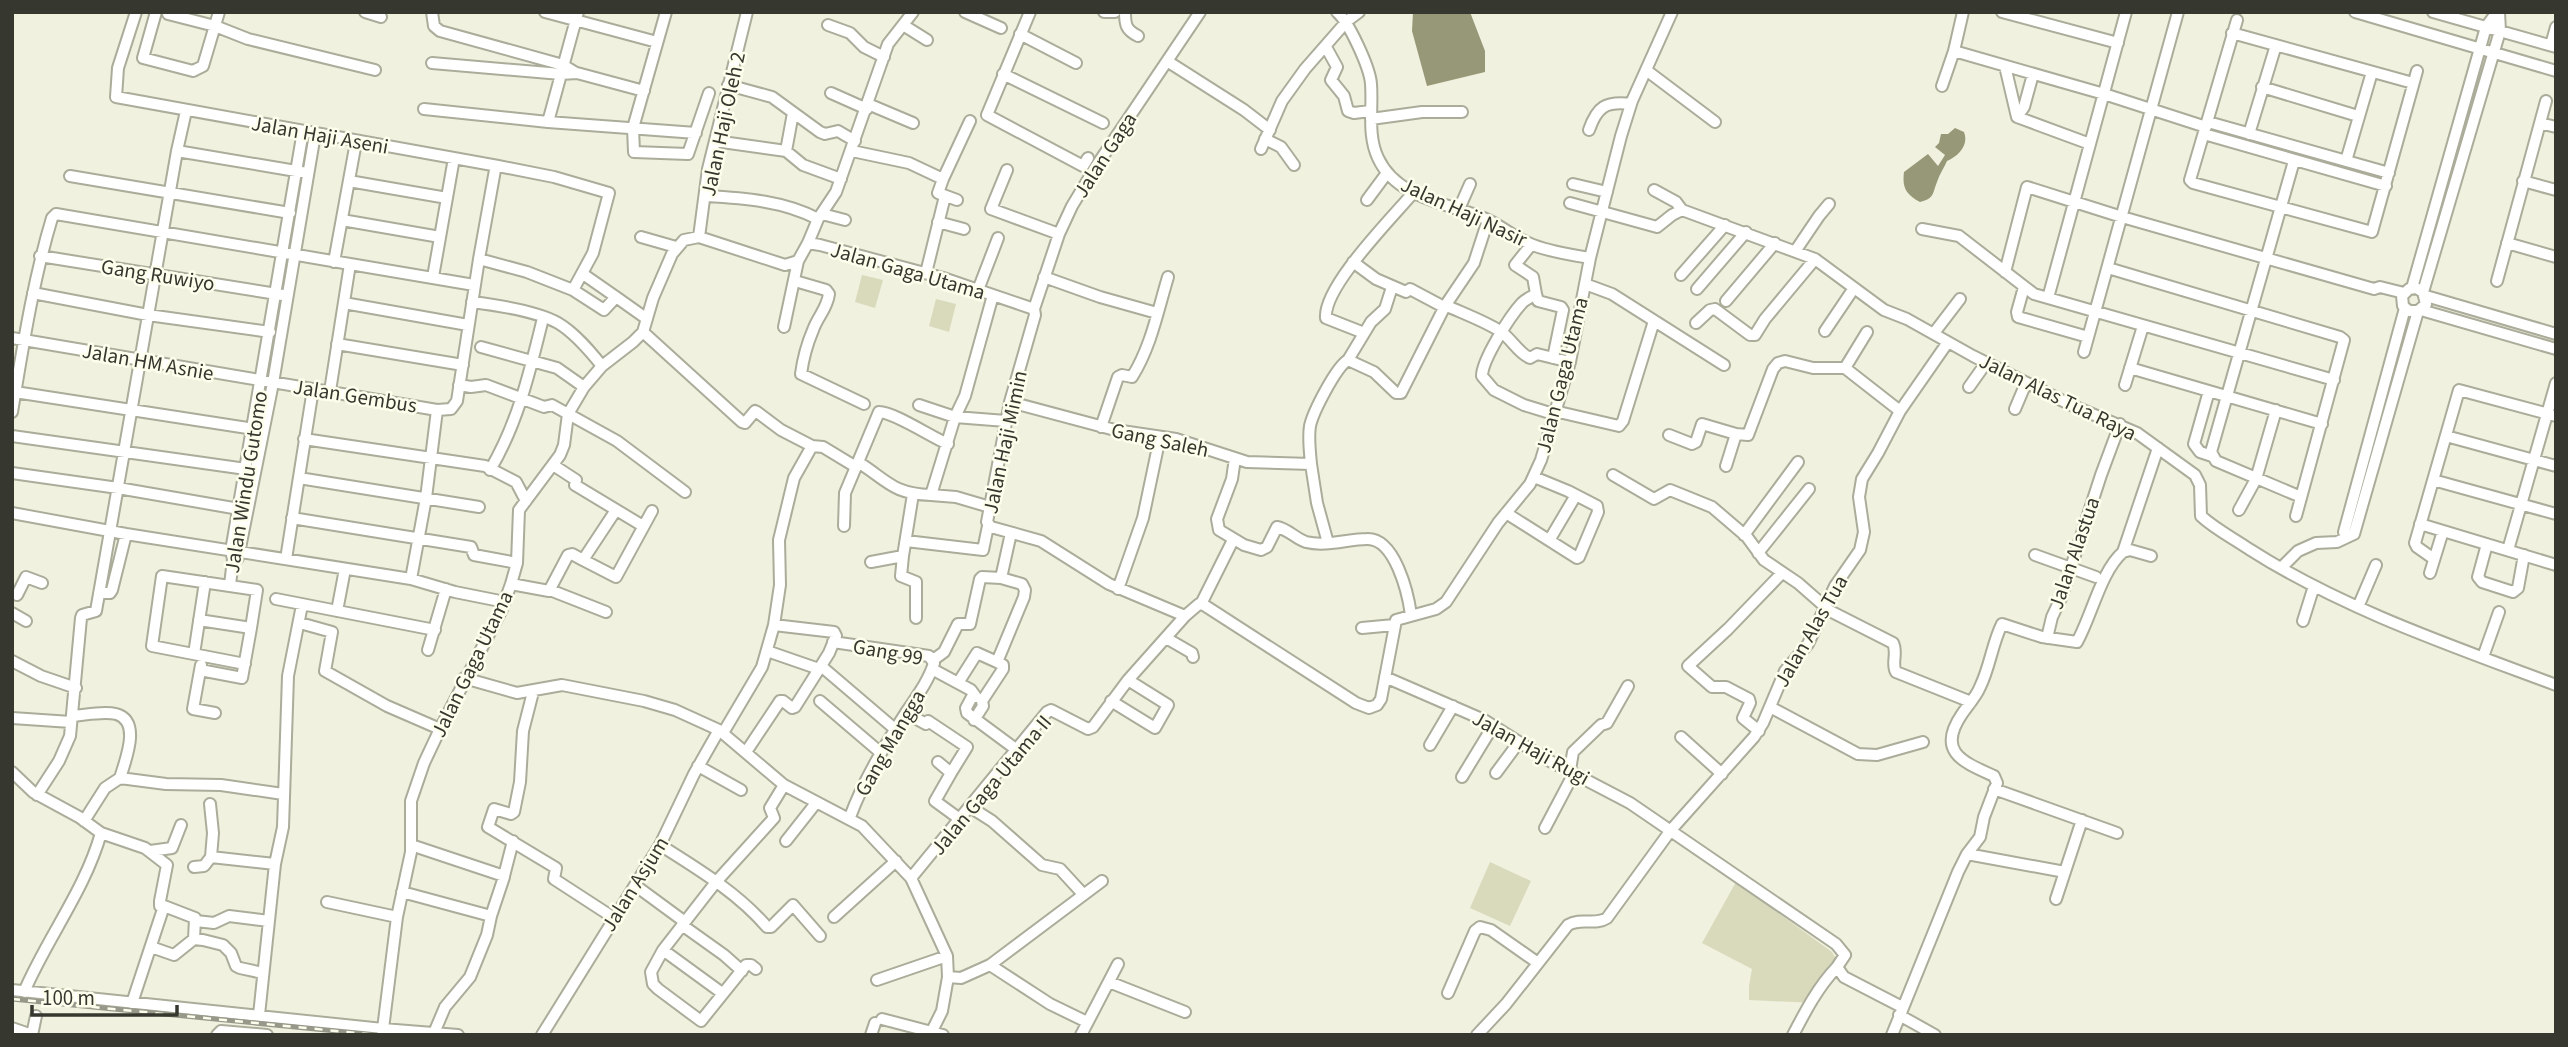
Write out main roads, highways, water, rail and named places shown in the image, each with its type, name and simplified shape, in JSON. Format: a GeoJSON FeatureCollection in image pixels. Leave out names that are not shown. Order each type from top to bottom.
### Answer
{"type":"FeatureCollection","features":[{"type":"Feature","properties":{"kind":"railway"},"geometry":{"type":"LineString","coordinates":[[12,999],[377,1035]]}}]}
